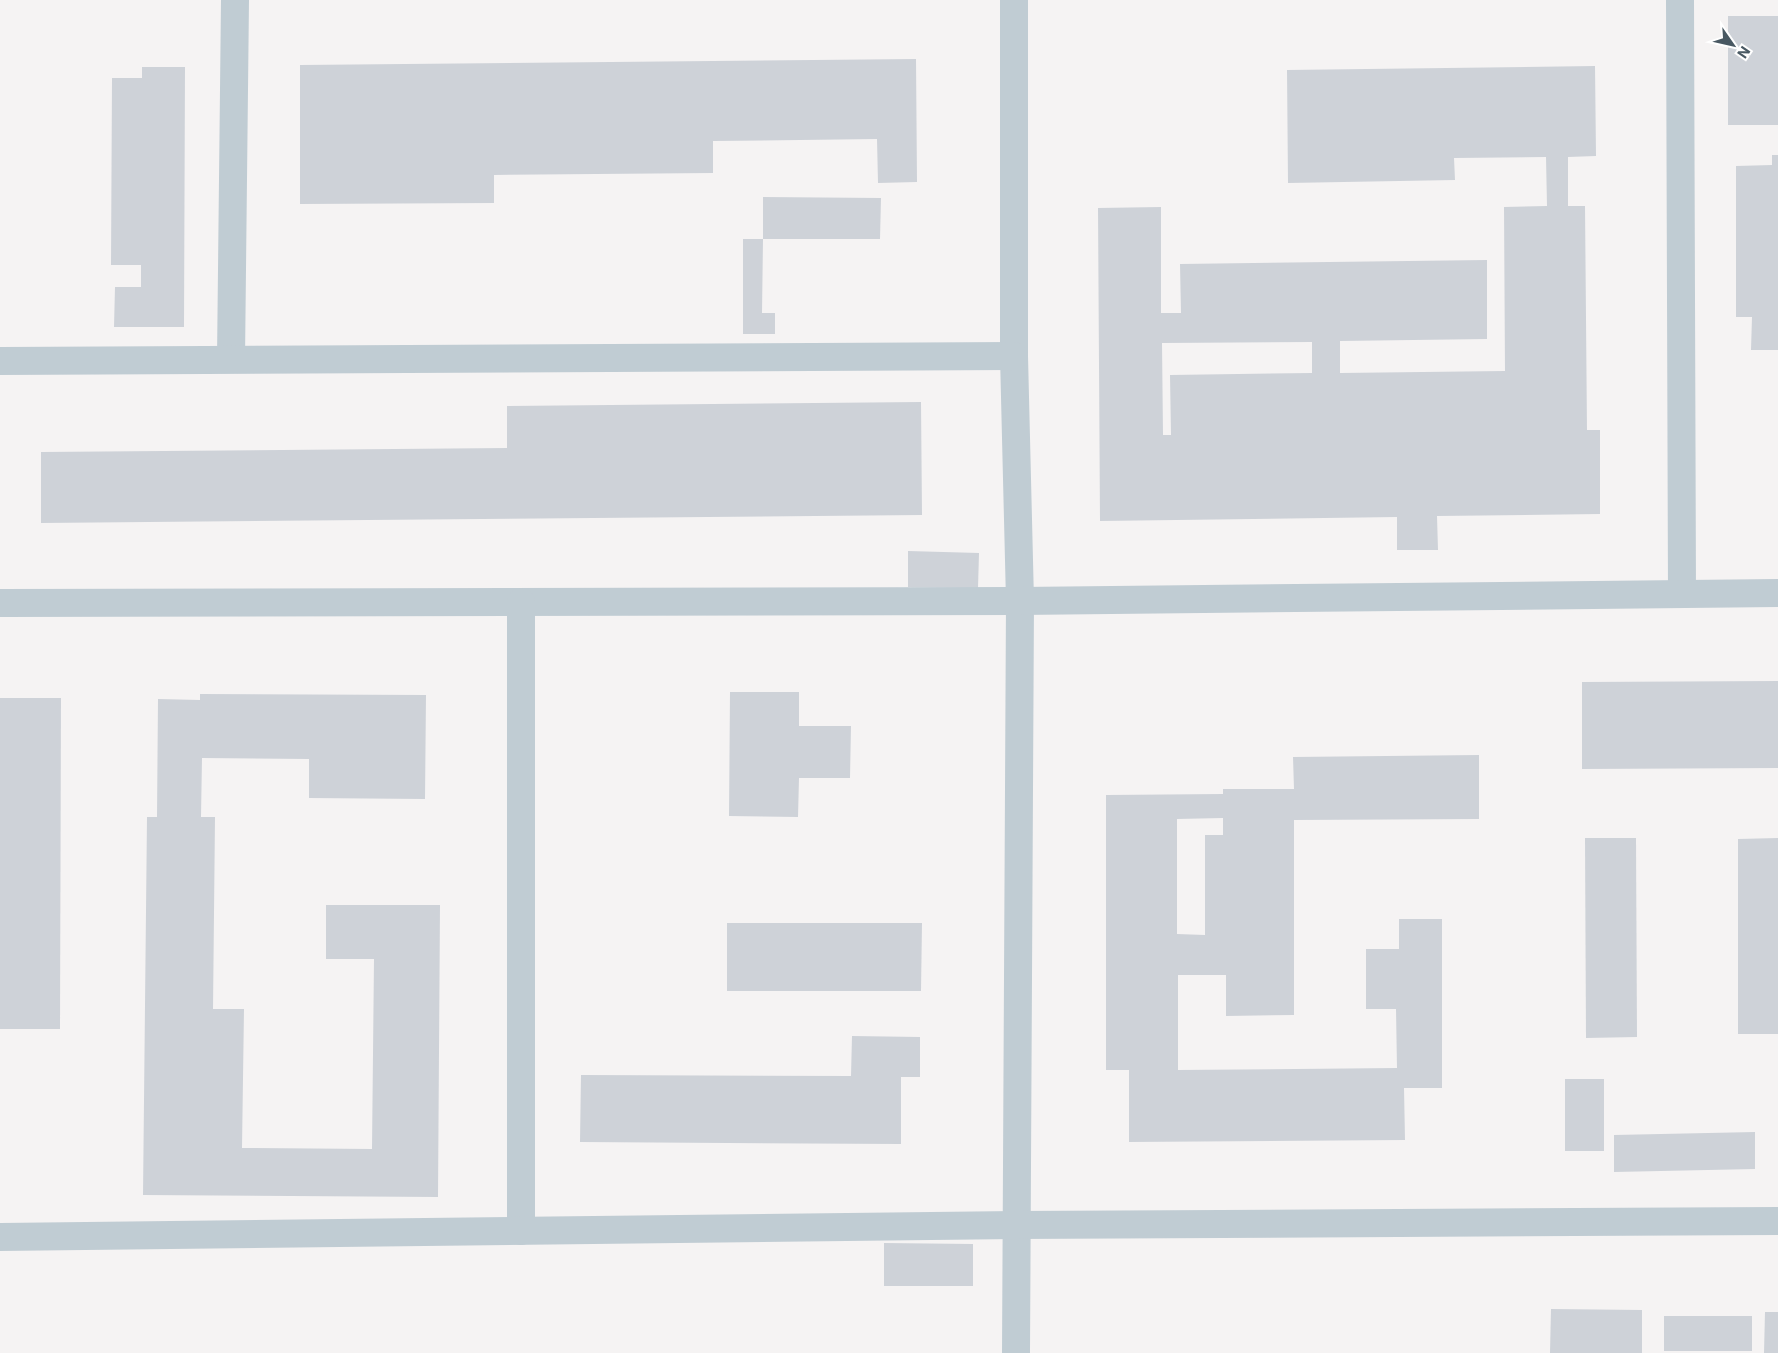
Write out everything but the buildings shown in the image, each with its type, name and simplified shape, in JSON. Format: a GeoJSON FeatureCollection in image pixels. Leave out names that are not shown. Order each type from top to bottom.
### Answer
{"type":"FeatureCollection","features":[{"type":"Feature","properties":{"kind":"street"},"geometry":{"type":"LineString","coordinates":[[231,359],[235,0]]}},
{"type":"Feature","properties":{"kind":"street"},"geometry":{"type":"LineString","coordinates":[[1014,0],[1014,356],[1020,601],[1016,1353]]}},
{"type":"Feature","properties":{"kind":"street"},"geometry":{"type":"LineString","coordinates":[[1680,0],[1682,594]]}},
{"type":"Feature","properties":{"kind":"street"},"geometry":{"type":"LineString","coordinates":[[0,360],[1014,356]]}},
{"type":"Feature","properties":{"kind":"street"},"geometry":{"type":"LineString","coordinates":[[0,603],[1020,601],[1778,593]]}},
{"type":"Feature","properties":{"kind":"street"},"geometry":{"type":"LineString","coordinates":[[521,602],[521,1231]]}},
{"type":"Feature","properties":{"kind":"street"},"geometry":{"type":"LineString","coordinates":[[0,1237],[1016,1225],[1778,1221]]}}]}
